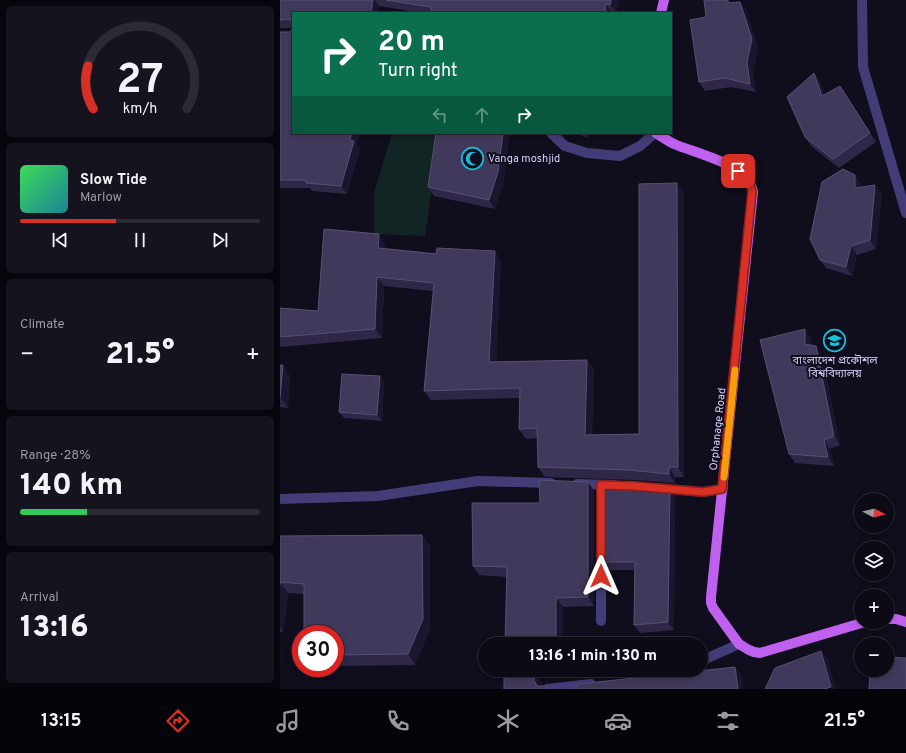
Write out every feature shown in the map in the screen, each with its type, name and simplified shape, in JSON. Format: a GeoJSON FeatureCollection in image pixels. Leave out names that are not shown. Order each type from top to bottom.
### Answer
{"type":"FeatureCollection","features":[{"type":"Feature","properties":{"kind":"main road"},"geometry":{"type":"LineString","coordinates":[[661,12],[664,0]]}},
{"type":"Feature","properties":{"kind":"main road","name":"Orphanage Road"},"geometry":{"type":"LineString","coordinates":[[657,134],[673,144],[724,163],[738,171],[746,178],[752,188],[711,603],[712,608],[739,644],[754,652],[760,652],[854,625]]}},
{"type":"Feature","properties":{"kind":"main road"},"geometry":{"type":"LineString","coordinates":[[894,619],[906,622]]}},
{"type":"Feature","properties":{"kind":"street"},"geometry":{"type":"LineString","coordinates":[[862,0],[863,67],[906,213]]}},
{"type":"Feature","properties":{"kind":"street"},"geometry":{"type":"LineString","coordinates":[[553,134],[565,146],[580,151],[620,156],[640,146],[654,134]]}},
{"type":"Feature","properties":{"kind":"street"},"geometry":{"type":"LineString","coordinates":[[280,499],[378,496],[478,481],[622,486]]}},
{"type":"Feature","properties":{"kind":"street"},"geometry":{"type":"LineString","coordinates":[[601,485],[601,621]]}},
{"type":"Feature","properties":{"kind":"street"},"geometry":{"type":"LineString","coordinates":[[650,487],[703,492],[722,489]]}},
{"type":"Feature","properties":{"kind":"street"},"geometry":{"type":"LineString","coordinates":[[708,658],[739,644]]}},
{"type":"Feature","properties":{"kind":"street"},"geometry":{"type":"LineString","coordinates":[[547,689],[601,683]]}},
{"type":"Feature","properties":{"kind":"green space"},"geometry":{"type":"Polygon","coordinates":[[[392,134],[440,134],[425,236],[374,234],[374,193],[392,134]]]}},
{"type":"Feature","properties":{"kind":"building"},"geometry":{"type":"Polygon","coordinates":[[[280,0],[373,0],[371,12],[292,12],[292,22],[287,19],[280,20],[280,0]]]}},
{"type":"Feature","properties":{"kind":"building"},"geometry":{"type":"Polygon","coordinates":[[[386,0],[611,0],[610,5],[606,4],[605,12],[431,12],[431,7],[386,0]]]}},
{"type":"Feature","properties":{"kind":"building"},"geometry":{"type":"Polygon","coordinates":[[[704,0],[727,0],[730,3],[740,2],[752,39],[747,62],[750,84],[725,78],[699,82],[690,20],[706,17],[704,0]]]}},
{"type":"Feature","properties":{"kind":"building"},"geometry":{"type":"Polygon","coordinates":[[[292,29],[292,134],[352,134],[350,140],[354,141],[341,186],[306,183],[306,180],[280,180],[280,32],[290,32],[292,29]]]}},
{"type":"Feature","properties":{"kind":"building"},"geometry":{"type":"Polygon","coordinates":[[[814,73],[822,96],[840,86],[870,133],[833,159],[805,137],[787,97],[814,73]]]}},
{"type":"Feature","properties":{"kind":"building","name":"Vanga moshjid"},"geometry":{"type":"Polygon","coordinates":[[[436,134],[503,134],[498,172],[489,200],[428,187],[436,134]]]}},
{"type":"Feature","properties":{"kind":"building"},"geometry":{"type":"Polygon","coordinates":[[[843,169],[855,175],[855,188],[875,185],[870,240],[851,246],[846,267],[820,260],[810,239],[822,182],[843,169]]]}},
{"type":"Feature","properties":{"kind":"building"},"geometry":{"type":"Polygon","coordinates":[[[677,183],[678,467],[669,467],[669,474],[629,470],[538,467],[537,428],[519,429],[520,388],[424,391],[434,283],[377,277],[375,329],[280,337],[280,308],[318,311],[324,229],[379,234],[378,248],[436,254],[437,248],[495,251],[489,362],[587,360],[585,435],[639,434],[639,184],[677,183]]]}},
{"type":"Feature","properties":{"kind":"building"},"geometry":{"type":"Polygon","coordinates":[[[805,329],[805,344],[816,346],[834,436],[824,440],[828,457],[789,454],[760,340],[805,329]]]}},
{"type":"Feature","properties":{"kind":"building"},"geometry":{"type":"Polygon","coordinates":[[[280,365],[283,365],[280,397],[280,365]]]}},
{"type":"Feature","properties":{"kind":"building"},"geometry":{"type":"Polygon","coordinates":[[[342,374],[380,376],[377,415],[339,412],[342,374]]]}},
{"type":"Feature","properties":{"kind":"building"},"geometry":{"type":"Polygon","coordinates":[[[539,480],[588,482],[588,597],[556,598],[556,637],[505,637],[507,567],[473,566],[472,503],[540,503],[539,480]]]}},
{"type":"Feature","properties":{"kind":"building"},"geometry":{"type":"Polygon","coordinates":[[[602,484],[629,484],[670,488],[668,622],[634,625],[635,562],[602,562],[602,484]]]}},
{"type":"Feature","properties":{"kind":"building"},"geometry":{"type":"Polygon","coordinates":[[[422,535],[423,619],[408,654],[344,655],[344,625],[304,625],[304,584],[280,582],[280,536],[422,535]]]}},
{"type":"Feature","properties":{"kind":"building"},"geometry":{"type":"Polygon","coordinates":[[[821,651],[831,687],[825,689],[765,689],[775,668],[821,651]]]}},
{"type":"Feature","properties":{"kind":"building"},"geometry":{"type":"Polygon","coordinates":[[[894,657],[906,658],[906,689],[869,689],[870,677],[894,677],[894,657]]]}},
{"type":"Feature","properties":{"kind":"building"},"geometry":{"type":"Polygon","coordinates":[[[735,667],[738,689],[575,689],[579,684],[643,677],[708,677],[708,670],[735,667]]]}},
{"type":"Feature","properties":{"kind":"building"},"geometry":{"type":"Polygon","coordinates":[[[504,677],[535,677],[534,680],[538,686],[546,686],[548,689],[504,689],[504,677]]]}},
{"type":"Feature","properties":{"kind":"slow traffic"},"geometry":{"type":"LineString","coordinates":[[724,477],[735,370]]}},
{"type":"Feature","properties":{"kind":"place","name":"Vanga moshjid"},"geometry":{"type":"Point","coordinates":[473,158]}},
{"type":"Feature","properties":{"kind":"place","name":"বাংলাদেশ প্রকৌশল বিশ্ববিদ্যালয়"},"geometry":{"type":"Point","coordinates":[835,340]}},
{"type":"Feature","properties":{"kind":"route"},"geometry":{"type":"LineString","coordinates":[[601,576],[601,485],[635,486],[703,492],[722,489],[752,192],[750,184],[738,171]]}}]}
